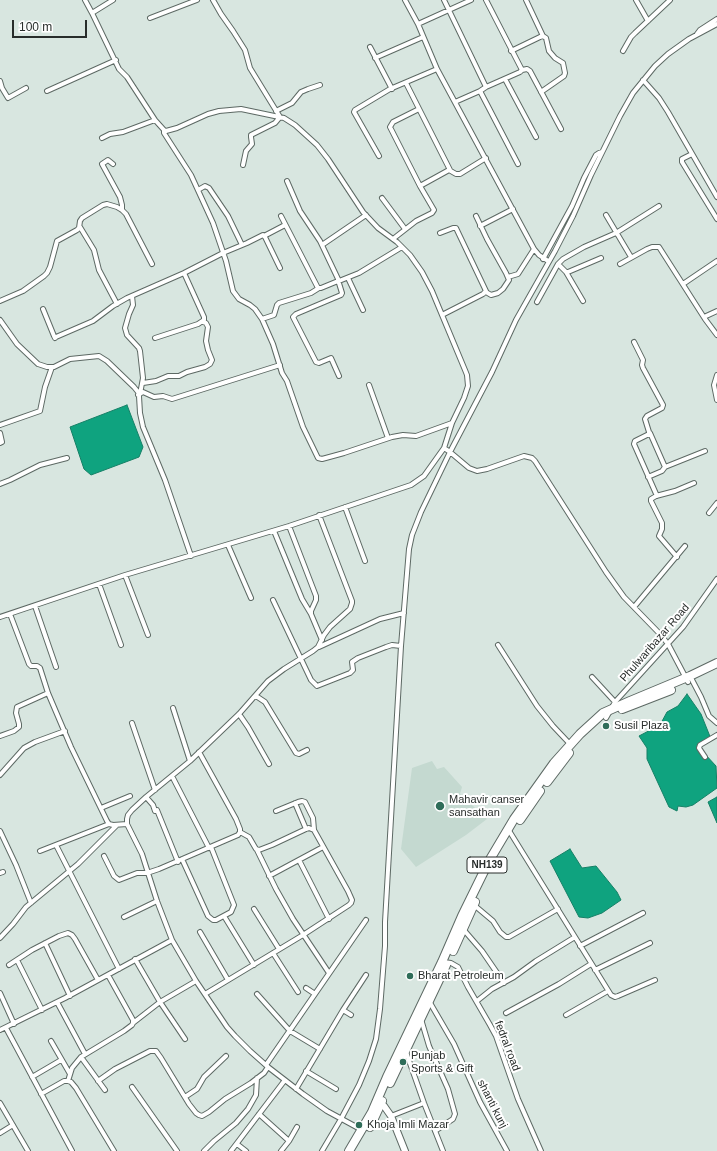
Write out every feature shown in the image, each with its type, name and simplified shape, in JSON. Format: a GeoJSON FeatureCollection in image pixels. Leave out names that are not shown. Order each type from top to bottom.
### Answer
{"type":"FeatureCollection","features":[{"type":"Feature","properties":{"kind":"highway","name":"NH139"},"geometry":{"type":"LineString","coordinates":[[707,671],[717,662]]}},
{"type":"Feature","properties":{"kind":"highway","name":"NH139"},"geometry":{"type":"LineString","coordinates":[[349,1151],[406,1052],[429,1001],[478,882],[489,861],[558,766],[584,738],[606,718],[707,671],[717,669]]}},
{"type":"Feature","properties":{"kind":"highway","name":"NH139"},"geometry":{"type":"LineString","coordinates":[[356,1151],[377,1114],[378,1103],[387,1077],[463,929],[510,831],[554,763],[570,744],[613,705],[689,679]]}},
{"type":"Feature","properties":{"kind":"street"},"geometry":{"type":"LineString","coordinates":[[85,0],[116,60],[119,69],[127,76],[155,120],[164,130],[164,133],[191,176],[213,223],[226,261],[233,291],[239,299],[253,307],[262,319],[274,344],[282,373],[287,381],[303,427],[318,458],[322,459],[388,438],[403,435],[416,436],[452,423]]}},
{"type":"Feature","properties":{"kind":"street"},"geometry":{"type":"LineString","coordinates":[[92,13],[113,0]]}},
{"type":"Feature","properties":{"kind":"street"},"geometry":{"type":"LineString","coordinates":[[150,18],[197,0]]}},
{"type":"Feature","properties":{"kind":"street"},"geometry":{"type":"LineString","coordinates":[[213,0],[245,50],[248,56],[250,68],[280,117]]}},
{"type":"Feature","properties":{"kind":"street"},"geometry":{"type":"LineString","coordinates":[[406,0],[437,69],[534,249],[543,259],[548,261]]}},
{"type":"Feature","properties":{"kind":"street"},"geometry":{"type":"LineString","coordinates":[[444,0],[486,87]]}},
{"type":"Feature","properties":{"kind":"street"},"geometry":{"type":"LineString","coordinates":[[418,24],[471,0]]}},
{"type":"Feature","properties":{"kind":"street"},"geometry":{"type":"LineString","coordinates":[[486,0],[522,70]]}},
{"type":"Feature","properties":{"kind":"street"},"geometry":{"type":"LineString","coordinates":[[526,0],[543,36],[547,41],[549,51],[563,63],[565,73],[564,76],[541,92]]}},
{"type":"Feature","properties":{"kind":"street"},"geometry":{"type":"LineString","coordinates":[[636,0],[648,21]]}},
{"type":"Feature","properties":{"kind":"street"},"geometry":{"type":"LineString","coordinates":[[623,51],[631,37],[670,0]]}},
{"type":"Feature","properties":{"kind":"street"},"geometry":{"type":"LineString","coordinates":[[697,35],[700,30],[717,19]]}},
{"type":"Feature","properties":{"kind":"street"},"geometry":{"type":"LineString","coordinates":[[322,1151],[359,1084],[369,1061],[376,1039],[385,946],[401,646],[408,549],[412,535],[421,512],[450,452],[492,372],[516,320],[555,251],[573,216],[602,152],[633,93],[655,66],[668,54],[689,39],[717,24]]}},
{"type":"Feature","properties":{"kind":"street"},"geometry":{"type":"LineString","coordinates":[[511,51],[543,36]]}},
{"type":"Feature","properties":{"kind":"street"},"geometry":{"type":"LineString","coordinates":[[375,58],[423,37]]}},
{"type":"Feature","properties":{"kind":"street"},"geometry":{"type":"LineString","coordinates":[[370,47],[392,89]]}},
{"type":"Feature","properties":{"kind":"street"},"geometry":{"type":"LineString","coordinates":[[47,91],[116,60]]}},
{"type":"Feature","properties":{"kind":"street"},"geometry":{"type":"LineString","coordinates":[[379,156],[354,110],[392,89],[437,69]]}},
{"type":"Feature","properties":{"kind":"street"},"geometry":{"type":"LineString","coordinates":[[455,102],[522,70],[528,69],[561,128]]}},
{"type":"Feature","properties":{"kind":"street"},"geometry":{"type":"LineString","coordinates":[[505,79],[536,137]]}},
{"type":"Feature","properties":{"kind":"street"},"geometry":{"type":"LineString","coordinates":[[643,80],[665,107],[717,197]]}},
{"type":"Feature","properties":{"kind":"street"},"geometry":{"type":"LineString","coordinates":[[0,82],[8,98],[26,88]]}},
{"type":"Feature","properties":{"kind":"street"},"geometry":{"type":"LineString","coordinates":[[406,83],[450,170],[458,175],[486,158]]}},
{"type":"Feature","properties":{"kind":"street"},"geometry":{"type":"LineString","coordinates":[[276,110],[294,101],[302,92],[320,85]]}},
{"type":"Feature","properties":{"kind":"street"},"geometry":{"type":"LineString","coordinates":[[480,91],[518,164]]}},
{"type":"Feature","properties":{"kind":"street"},"geometry":{"type":"LineString","coordinates":[[0,617],[125,575],[274,531],[416,483],[424,476],[444,448],[452,423],[466,392],[468,380],[465,370],[432,291],[422,272],[410,255],[378,228],[366,215],[317,145],[290,122],[280,117],[241,109],[226,110],[208,114],[177,128],[166,131],[164,130]]}},
{"type":"Feature","properties":{"kind":"street"},"geometry":{"type":"LineString","coordinates":[[392,239],[405,229],[432,213],[434,210],[390,127],[393,122],[419,109]]}},
{"type":"Feature","properties":{"kind":"street"},"geometry":{"type":"LineString","coordinates":[[243,165],[246,151],[252,144],[250,137],[275,123],[280,117]]}},
{"type":"Feature","properties":{"kind":"street"},"geometry":{"type":"LineString","coordinates":[[102,138],[110,134],[123,132],[155,120]]}},
{"type":"Feature","properties":{"kind":"street"},"geometry":{"type":"LineString","coordinates":[[543,259],[572,206],[593,160],[597,154],[602,152]]}},
{"type":"Feature","properties":{"kind":"street"},"geometry":{"type":"LineString","coordinates":[[692,154],[682,159],[682,162],[717,218]]}},
{"type":"Feature","properties":{"kind":"street"},"geometry":{"type":"LineString","coordinates":[[112,164],[108,160],[102,164],[120,198],[122,210]]}},
{"type":"Feature","properties":{"kind":"street"},"geometry":{"type":"LineString","coordinates":[[420,186],[450,170]]}},
{"type":"Feature","properties":{"kind":"street"},"geometry":{"type":"LineString","coordinates":[[287,182],[300,211],[322,245],[338,280],[342,293],[342,295],[296,314],[293,317],[316,362],[319,363],[331,358],[338,376]]}},
{"type":"Feature","properties":{"kind":"street"},"geometry":{"type":"LineString","coordinates":[[198,190],[205,186],[209,188],[228,216],[242,245]]}},
{"type":"Feature","properties":{"kind":"street"},"geometry":{"type":"LineString","coordinates":[[382,198],[405,229]]}},
{"type":"Feature","properties":{"kind":"street"},"geometry":{"type":"LineString","coordinates":[[117,304],[99,270],[94,250],[80,227],[80,221],[82,218],[106,204],[122,210],[128,216],[152,264]]}},
{"type":"Feature","properties":{"kind":"street"},"geometry":{"type":"LineString","coordinates":[[537,302],[558,264],[563,259],[572,253],[616,233],[659,206]]}},
{"type":"Feature","properties":{"kind":"street"},"geometry":{"type":"LineString","coordinates":[[480,226],[513,209]]}},
{"type":"Feature","properties":{"kind":"street"},"geometry":{"type":"LineString","coordinates":[[322,245],[366,215]]}},
{"type":"Feature","properties":{"kind":"street"},"geometry":{"type":"LineString","coordinates":[[606,215],[631,257]]}},
{"type":"Feature","properties":{"kind":"street"},"geometry":{"type":"LineString","coordinates":[[281,216],[319,288]]}},
{"type":"Feature","properties":{"kind":"street"},"geometry":{"type":"LineString","coordinates":[[476,216],[509,280],[498,293],[491,295],[486,292]]}},
{"type":"Feature","properties":{"kind":"street"},"geometry":{"type":"LineString","coordinates":[[43,309],[55,338],[92,321],[132,296],[285,225]]}},
{"type":"Feature","properties":{"kind":"street"},"geometry":{"type":"LineString","coordinates":[[0,301],[22,291],[44,276],[50,267],[57,241],[80,227]]}},
{"type":"Feature","properties":{"kind":"street"},"geometry":{"type":"LineString","coordinates":[[440,233],[456,228],[486,288],[486,292]]}},
{"type":"Feature","properties":{"kind":"street"},"geometry":{"type":"LineString","coordinates":[[264,236],[280,268]]}},
{"type":"Feature","properties":{"kind":"street"},"geometry":{"type":"LineString","coordinates":[[620,264],[647,249],[659,247],[717,335]]}},
{"type":"Feature","properties":{"kind":"street"},"geometry":{"type":"LineString","coordinates":[[262,319],[274,314],[279,303],[311,293],[338,280],[348,278],[402,248]]}},
{"type":"Feature","properties":{"kind":"street"},"geometry":{"type":"LineString","coordinates":[[508,277],[518,274],[534,249]]}},
{"type":"Feature","properties":{"kind":"street"},"geometry":{"type":"LineString","coordinates":[[566,272],[570,272],[601,258]]}},
{"type":"Feature","properties":{"kind":"street"},"geometry":{"type":"LineString","coordinates":[[683,284],[717,261]]}},
{"type":"Feature","properties":{"kind":"street"},"geometry":{"type":"LineString","coordinates":[[558,264],[566,272],[583,301]]}},
{"type":"Feature","properties":{"kind":"street"},"geometry":{"type":"LineString","coordinates":[[184,273],[204,317],[203,322]]}},
{"type":"Feature","properties":{"kind":"street"},"geometry":{"type":"LineString","coordinates":[[348,278],[362,310]]}},
{"type":"Feature","properties":{"kind":"street"},"geometry":{"type":"LineString","coordinates":[[442,315],[486,292]]}},
{"type":"Feature","properties":{"kind":"street"},"geometry":{"type":"LineString","coordinates":[[132,296],[134,302],[128,314],[124,328],[127,335],[139,348],[143,374],[143,383],[139,394],[140,413],[143,427],[166,480],[191,556]]}},
{"type":"Feature","properties":{"kind":"street"},"geometry":{"type":"LineString","coordinates":[[704,317],[717,311]]}},
{"type":"Feature","properties":{"kind":"street"},"geometry":{"type":"LineString","coordinates":[[0,320],[17,344],[34,361],[52,367],[70,359],[99,356],[107,361],[129,381],[139,394]]}},
{"type":"Feature","properties":{"kind":"street"},"geometry":{"type":"LineString","coordinates":[[155,338],[203,322]]}},
{"type":"Feature","properties":{"kind":"street"},"geometry":{"type":"LineString","coordinates":[[143,383],[156,381],[169,376],[179,376],[205,367],[212,362],[206,344],[208,327],[206,323],[203,322]]}},
{"type":"Feature","properties":{"kind":"street"},"geometry":{"type":"LineString","coordinates":[[634,342],[643,360],[642,366],[663,405],[662,408],[647,416],[645,419],[666,467]]}},
{"type":"Feature","properties":{"kind":"street"},"geometry":{"type":"LineString","coordinates":[[139,394],[144,392],[154,397],[163,396],[172,399],[280,365]]}},
{"type":"Feature","properties":{"kind":"street"},"geometry":{"type":"LineString","coordinates":[[0,425],[40,412],[45,387],[52,367]]}},
{"type":"Feature","properties":{"kind":"street"},"geometry":{"type":"LineString","coordinates":[[717,375],[714,385],[717,400]]}},
{"type":"Feature","properties":{"kind":"street"},"geometry":{"type":"LineString","coordinates":[[369,386],[388,438]]}},
{"type":"Feature","properties":{"kind":"street"},"geometry":{"type":"LineString","coordinates":[[0,433],[2,442],[0,442]]}},
{"type":"Feature","properties":{"kind":"street"},"geometry":{"type":"LineString","coordinates":[[650,433],[648,436],[635,441],[634,444],[657,496]]}},
{"type":"Feature","properties":{"kind":"street"},"geometry":{"type":"LineString","coordinates":[[444,448],[469,468],[477,471],[524,456],[532,458],[536,461],[617,589],[668,644],[701,697],[709,716],[717,722]]}},
{"type":"Feature","properties":{"kind":"street"},"geometry":{"type":"LineString","coordinates":[[648,477],[662,471],[666,467],[706,450]]}},
{"type":"Feature","properties":{"kind":"street"},"geometry":{"type":"LineString","coordinates":[[0,484],[40,465],[67,458]]}},
{"type":"Feature","properties":{"kind":"street"},"geometry":{"type":"LineString","coordinates":[[676,557],[659,536],[662,529],[662,523],[651,501],[657,496],[675,491],[694,483]]}},
{"type":"Feature","properties":{"kind":"street"},"geometry":{"type":"LineString","coordinates":[[709,513],[717,503]]}},
{"type":"Feature","properties":{"kind":"street"},"geometry":{"type":"LineString","coordinates":[[345,507],[365,561]]}},
{"type":"Feature","properties":{"kind":"street"},"geometry":{"type":"LineString","coordinates":[[318,648],[330,627],[352,607],[352,603],[320,515]]}},
{"type":"Feature","properties":{"kind":"street"},"geometry":{"type":"LineString","coordinates":[[289,526],[316,596],[311,614]]}},
{"type":"Feature","properties":{"kind":"street"},"geometry":{"type":"LineString","coordinates":[[274,531],[302,599],[311,614],[322,640]]}},
{"type":"Feature","properties":{"kind":"street"},"geometry":{"type":"LineString","coordinates":[[228,545],[252,598]]}},
{"type":"Feature","properties":{"kind":"street"},"geometry":{"type":"LineString","coordinates":[[634,607],[686,546]]}},
{"type":"Feature","properties":{"kind":"street"},"geometry":{"type":"LineString","coordinates":[[125,575],[148,635]]}},
{"type":"Feature","properties":{"kind":"street","name":"Phulwaribazar Road"},"geometry":{"type":"LineString","coordinates":[[606,718],[613,705],[694,613],[717,579]]}},
{"type":"Feature","properties":{"kind":"street"},"geometry":{"type":"LineString","coordinates":[[99,584],[121,645]]}},
{"type":"Feature","properties":{"kind":"street"},"geometry":{"type":"LineString","coordinates":[[273,600],[300,659],[312,682],[317,686],[350,673],[352,670],[352,662],[358,658],[392,645],[401,646]]}},
{"type":"Feature","properties":{"kind":"street"},"geometry":{"type":"LineString","coordinates":[[35,606],[56,667]]}},
{"type":"Feature","properties":{"kind":"street"},"geometry":{"type":"LineString","coordinates":[[362,1130],[341,1119],[296,1089],[267,1066],[235,1036],[196,981],[172,940],[147,873],[142,854],[126,819],[128,815],[146,797],[199,752],[239,714],[276,674],[318,648],[380,619],[404,613]]}},
{"type":"Feature","properties":{"kind":"street"},"geometry":{"type":"LineString","coordinates":[[10,614],[29,664],[40,668],[48,692],[83,774],[109,824]]}},
{"type":"Feature","properties":{"kind":"street"},"geometry":{"type":"LineString","coordinates":[[498,645],[537,706],[570,744]]}},
{"type":"Feature","properties":{"kind":"street"},"geometry":{"type":"LineString","coordinates":[[592,677],[613,705]]}},
{"type":"Feature","properties":{"kind":"street"},"geometry":{"type":"LineString","coordinates":[[0,736],[14,731],[19,727],[20,724],[16,713],[17,707],[48,692]]}},
{"type":"Feature","properties":{"kind":"street"},"geometry":{"type":"LineString","coordinates":[[256,696],[265,702],[296,753],[299,754],[307,750]]}},
{"type":"Feature","properties":{"kind":"street"},"geometry":{"type":"LineString","coordinates":[[173,708],[190,760]]}},
{"type":"Feature","properties":{"kind":"street"},"geometry":{"type":"LineString","coordinates":[[239,714],[248,726],[269,764]]}},
{"type":"Feature","properties":{"kind":"street"},"geometry":{"type":"LineString","coordinates":[[132,723],[155,790]]}},
{"type":"Feature","properties":{"kind":"street"},"geometry":{"type":"LineString","coordinates":[[0,776],[24,748],[35,742],[65,731]]}},
{"type":"Feature","properties":{"kind":"street"},"geometry":{"type":"LineString","coordinates":[[705,757],[699,748],[700,745],[717,735]]}},
{"type":"Feature","properties":{"kind":"street"},"geometry":{"type":"LineString","coordinates":[[199,752],[236,819],[240,832]]}},
{"type":"Feature","properties":{"kind":"street"},"geometry":{"type":"LineString","coordinates":[[172,776],[210,847],[234,905],[231,912],[216,920],[213,920],[208,916],[182,859]]}},
{"type":"Feature","properties":{"kind":"street"},"geometry":{"type":"LineString","coordinates":[[101,808],[130,796]]}},
{"type":"Feature","properties":{"kind":"street"},"geometry":{"type":"LineString","coordinates":[[146,797],[156,810],[178,862]]}},
{"type":"Feature","properties":{"kind":"street"},"geometry":{"type":"LineString","coordinates":[[205,994],[329,919],[351,903],[352,900],[314,830],[313,818],[307,804],[302,801],[276,811]]}},
{"type":"Feature","properties":{"kind":"street"},"geometry":{"type":"LineString","coordinates":[[295,803],[306,829]]}},
{"type":"Feature","properties":{"kind":"street"},"geometry":{"type":"LineString","coordinates":[[40,851],[109,824],[127,824]]}},
{"type":"Feature","properties":{"kind":"street"},"geometry":{"type":"LineString","coordinates":[[0,938],[31,903],[88,855],[117,825]]}},
{"type":"Feature","properties":{"kind":"street"},"geometry":{"type":"LineString","coordinates":[[257,850],[265,849],[306,829],[311,828],[314,830]]}},
{"type":"Feature","properties":{"kind":"street"},"geometry":{"type":"LineString","coordinates":[[0,831],[16,865],[31,903]]}},
{"type":"Feature","properties":{"kind":"street"},"geometry":{"type":"LineString","coordinates":[[510,831],[611,995],[615,997],[655,980]]}},
{"type":"Feature","properties":{"kind":"street"},"geometry":{"type":"LineString","coordinates":[[104,856],[114,876],[118,880],[122,880],[137,873],[147,873],[159,870],[235,837],[240,832]]}},
{"type":"Feature","properties":{"kind":"street"},"geometry":{"type":"LineString","coordinates":[[240,832],[249,837],[284,904],[329,973]]}},
{"type":"Feature","properties":{"kind":"street"},"geometry":{"type":"LineString","coordinates":[[56,845],[118,968]]}},
{"type":"Feature","properties":{"kind":"street"},"geometry":{"type":"LineString","coordinates":[[269,876],[323,847]]}},
{"type":"Feature","properties":{"kind":"street"},"geometry":{"type":"LineString","coordinates":[[299,860],[329,919]]}},
{"type":"Feature","properties":{"kind":"street"},"geometry":{"type":"LineString","coordinates":[[124,917],[157,901]]}},
{"type":"Feature","properties":{"kind":"street"},"geometry":{"type":"LineString","coordinates":[[474,905],[493,921],[503,936],[506,937],[509,937],[558,909]]}},
{"type":"Feature","properties":{"kind":"street"},"geometry":{"type":"LineString","coordinates":[[254,909],[279,949]]}},
{"type":"Feature","properties":{"kind":"street"},"geometry":{"type":"LineString","coordinates":[[580,946],[643,914]]}},
{"type":"Feature","properties":{"kind":"street"},"geometry":{"type":"LineString","coordinates":[[224,916],[254,965]]}},
{"type":"Feature","properties":{"kind":"street"},"geometry":{"type":"LineString","coordinates":[[98,1080],[115,1069],[150,1051],[156,1051],[162,1058],[196,1113],[202,1116],[257,1078],[267,1066],[366,920]]}},
{"type":"Feature","properties":{"kind":"street"},"geometry":{"type":"LineString","coordinates":[[463,929],[482,951],[504,983]]}},
{"type":"Feature","properties":{"kind":"street"},"geometry":{"type":"LineString","coordinates":[[200,932],[228,980]]}},
{"type":"Feature","properties":{"kind":"street"},"geometry":{"type":"LineString","coordinates":[[9,964],[64,933],[68,933],[76,939],[98,980]]}},
{"type":"Feature","properties":{"kind":"street"},"geometry":{"type":"LineString","coordinates":[[477,1001],[492,989],[520,973],[542,956],[575,937]]}},
{"type":"Feature","properties":{"kind":"street"},"geometry":{"type":"LineString","coordinates":[[0,1030],[70,996],[118,968],[172,940]]}},
{"type":"Feature","properties":{"kind":"street"},"geometry":{"type":"LineString","coordinates":[[45,943],[70,996]]}},
{"type":"Feature","properties":{"kind":"street"},"geometry":{"type":"LineString","coordinates":[[595,970],[650,943]]}},
{"type":"Feature","properties":{"kind":"street"},"geometry":{"type":"LineString","coordinates":[[273,953],[298,992]]}},
{"type":"Feature","properties":{"kind":"street"},"geometry":{"type":"LineString","coordinates":[[135,959],[160,1002],[185,1039]]}},
{"type":"Feature","properties":{"kind":"street"},"geometry":{"type":"LineString","coordinates":[[17,960],[42,1010]]}},
{"type":"Feature","properties":{"kind":"street","name":"fedral road"},"geometry":{"type":"LineString","coordinates":[[445,962],[455,964],[458,967],[496,1036],[518,1099],[541,1151]]}},
{"type":"Feature","properties":{"kind":"street"},"geometry":{"type":"LineString","coordinates":[[506,1013],[559,984],[591,964]]}},
{"type":"Feature","properties":{"kind":"street"},"geometry":{"type":"LineString","coordinates":[[108,975],[133,1023]]}},
{"type":"Feature","properties":{"kind":"street"},"geometry":{"type":"LineString","coordinates":[[296,1089],[343,1010],[366,975]]}},
{"type":"Feature","properties":{"kind":"street"},"geometry":{"type":"LineString","coordinates":[[68,1081],[72,1068],[83,1056],[124,1031],[160,1002],[196,981]]}},
{"type":"Feature","properties":{"kind":"street"},"geometry":{"type":"LineString","coordinates":[[306,988],[315,994]]}},
{"type":"Feature","properties":{"kind":"street"},"geometry":{"type":"LineString","coordinates":[[566,1015],[608,991]]}},
{"type":"Feature","properties":{"kind":"street"},"geometry":{"type":"LineString","coordinates":[[0,993],[14,1024]]}},
{"type":"Feature","properties":{"kind":"street"},"geometry":{"type":"LineString","coordinates":[[257,994],[290,1031],[320,1049]]}},
{"type":"Feature","properties":{"kind":"street","name":"shanti kunj"},"geometry":{"type":"LineString","coordinates":[[429,1001],[454,1044],[480,1102],[507,1151]]}},
{"type":"Feature","properties":{"kind":"street"},"geometry":{"type":"LineString","coordinates":[[57,1002],[83,1056],[105,1090]]}},
{"type":"Feature","properties":{"kind":"street"},"geometry":{"type":"LineString","coordinates":[[343,1010],[351,1015]]}},
{"type":"Feature","properties":{"kind":"street"},"geometry":{"type":"LineString","coordinates":[[421,1019],[429,1046],[448,1089],[455,1114],[452,1119],[435,1131]]}},
{"type":"Feature","properties":{"kind":"street"},"geometry":{"type":"LineString","coordinates":[[6,1028],[72,1151]]}},
{"type":"Feature","properties":{"kind":"street"},"geometry":{"type":"LineString","coordinates":[[51,1041],[70,1074]]}},
{"type":"Feature","properties":{"kind":"street"},"geometry":{"type":"LineString","coordinates":[[406,1052],[443,1151]]}},
{"type":"Feature","properties":{"kind":"street"},"geometry":{"type":"LineString","coordinates":[[185,1097],[196,1089],[204,1077],[226,1056]]}},
{"type":"Feature","properties":{"kind":"street"},"geometry":{"type":"LineString","coordinates":[[32,1077],[61,1060]]}},
{"type":"Feature","properties":{"kind":"street"},"geometry":{"type":"LineString","coordinates":[[306,1071],[336,1089]]}},
{"type":"Feature","properties":{"kind":"street"},"geometry":{"type":"LineString","coordinates":[[204,1151],[236,1123],[248,1110],[256,1095],[257,1078]]}},
{"type":"Feature","properties":{"kind":"street"},"geometry":{"type":"LineString","coordinates":[[231,1151],[285,1080]]}},
{"type":"Feature","properties":{"kind":"street"},"geometry":{"type":"LineString","coordinates":[[41,1094],[60,1083],[68,1081],[74,1085],[114,1151]]}},
{"type":"Feature","properties":{"kind":"street"},"geometry":{"type":"LineString","coordinates":[[132,1087],[177,1151]]}},
{"type":"Feature","properties":{"kind":"street"},"geometry":{"type":"LineString","coordinates":[[0,1103],[28,1151]]}},
{"type":"Feature","properties":{"kind":"street"},"geometry":{"type":"LineString","coordinates":[[378,1103],[384,1106],[391,1116],[405,1151]]}},
{"type":"Feature","properties":{"kind":"street"},"geometry":{"type":"LineString","coordinates":[[391,1116],[424,1103]]}},
{"type":"Feature","properties":{"kind":"street"},"geometry":{"type":"LineString","coordinates":[[259,1114],[289,1141]]}},
{"type":"Feature","properties":{"kind":"street"},"geometry":{"type":"LineString","coordinates":[[0,1133],[13,1125]]}},
{"type":"Feature","properties":{"kind":"street"},"geometry":{"type":"LineString","coordinates":[[282,1151],[297,1127]]}},
{"type":"Feature","properties":{"kind":"street"},"geometry":{"type":"LineString","coordinates":[[237,1144],[246,1151]]}},
{"type":"Feature","properties":{"kind":"shaded area"},"geometry":{"type":"Polygon","coordinates":[[[127,405],[143,447],[139,457],[91,475],[84,469],[70,427],[127,405]]]}},
{"type":"Feature","properties":{"kind":"shaded area"},"geometry":{"type":"Polygon","coordinates":[[[687,694],[701,714],[711,739],[700,745],[704,753],[716,766],[717,788],[693,805],[686,807],[678,806],[677,811],[669,807],[647,759],[647,748],[639,736],[660,725],[667,712],[678,706],[687,694]]]}},
{"type":"Feature","properties":{"kind":"shaded area","name":"Mahavir canser sansathan"},"geometry":{"type":"Polygon","coordinates":[[[432,761],[437,769],[444,767],[462,787],[460,794],[487,819],[466,835],[416,867],[401,849],[412,768],[432,761]]]}},
{"type":"Feature","properties":{"kind":"shaded area"},"geometry":{"type":"Polygon","coordinates":[[[717,797],[717,823],[708,802],[717,797]]]}},
{"type":"Feature","properties":{"kind":"shaded area"},"geometry":{"type":"Polygon","coordinates":[[[570,849],[582,868],[596,866],[617,892],[621,900],[602,913],[588,918],[579,917],[550,861],[570,849]]]}},
{"type":"Feature","properties":{"kind":"place","name":"Susil Plaza"},"geometry":{"type":"Point","coordinates":[606,726]}},
{"type":"Feature","properties":{"kind":"place","name":"Mahavir canser sansathan"},"geometry":{"type":"Point","coordinates":[440,806]}},
{"type":"Feature","properties":{"kind":"place","name":"Bharat Petroleum"},"geometry":{"type":"Point","coordinates":[410,976]}},
{"type":"Feature","properties":{"kind":"place","name":"Punjab Sports & Gift"},"geometry":{"type":"Point","coordinates":[403,1062]}},
{"type":"Feature","properties":{"kind":"place","name":"Khoja Imli Mazar"},"geometry":{"type":"Point","coordinates":[359,1125]}}]}
